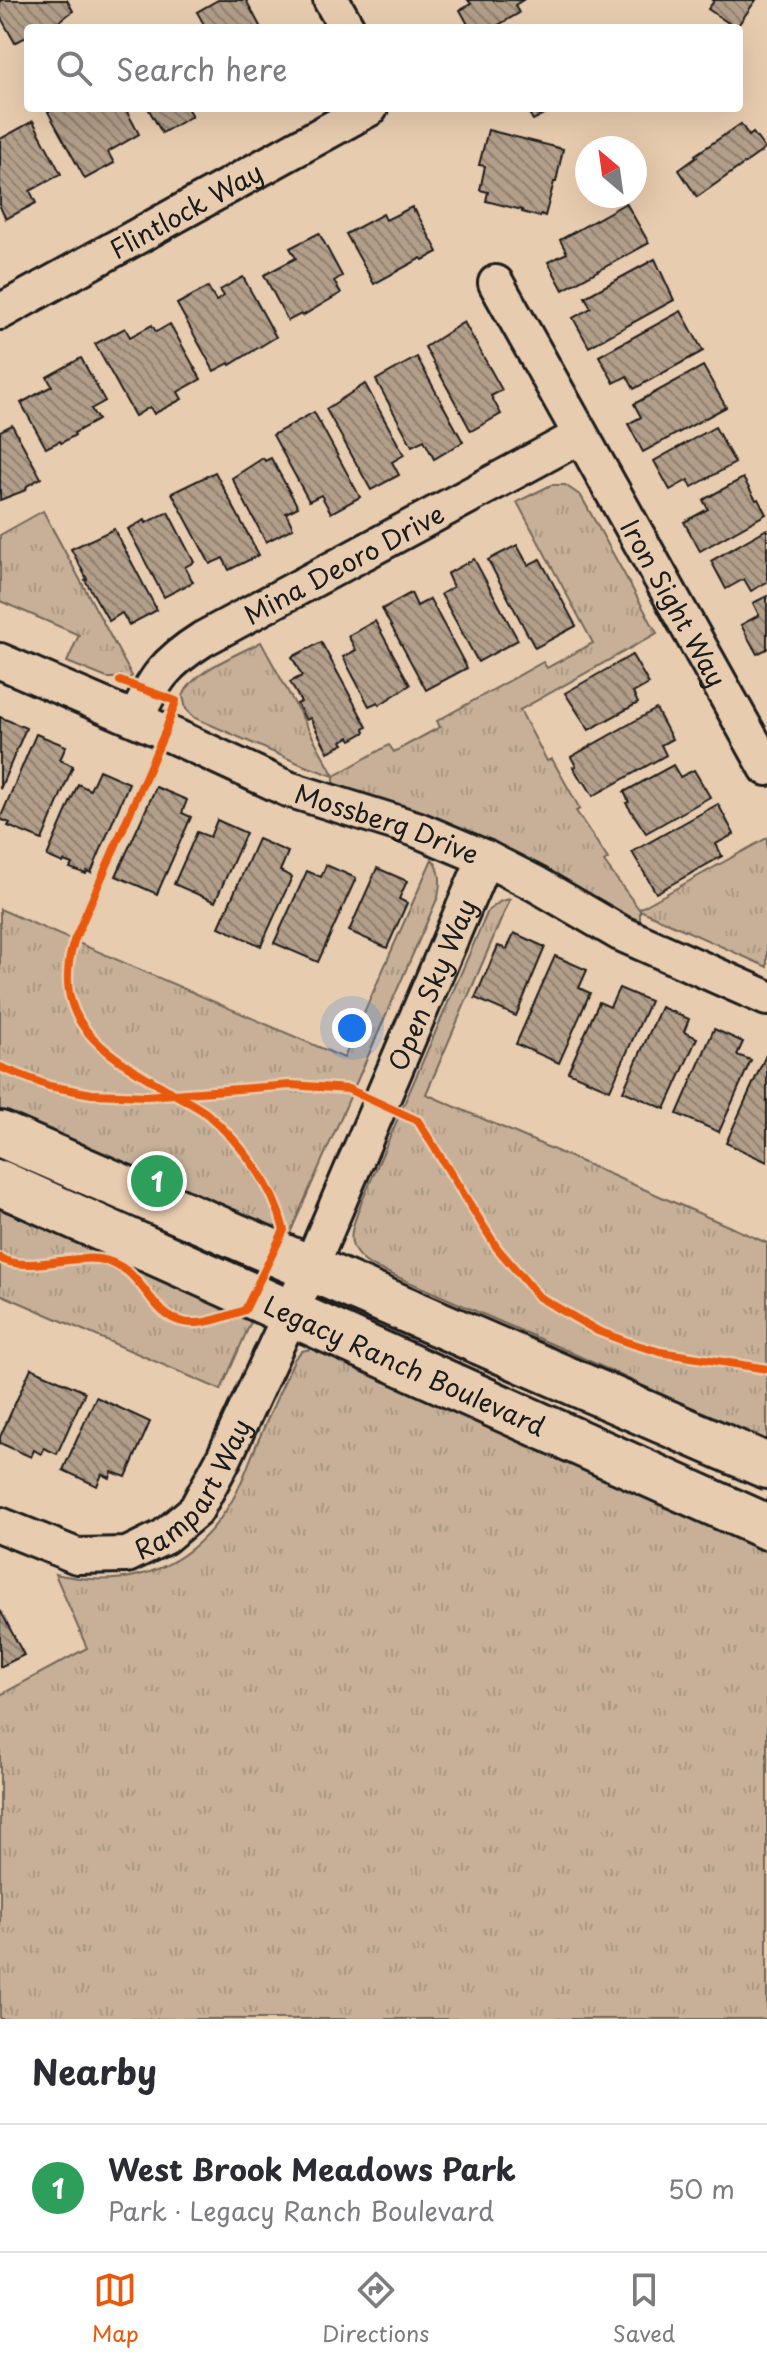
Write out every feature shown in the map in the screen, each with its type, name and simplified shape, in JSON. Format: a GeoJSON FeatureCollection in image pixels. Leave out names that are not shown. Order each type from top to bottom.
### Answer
{"type":"FeatureCollection","features":[{"type":"Feature","properties":{"kind":"street"},"geometry":{"type":"LineString","coordinates":[[331,0],[345,24]]}},
{"type":"Feature","properties":{"kind":"street","name":"Flintlock Way"},"geometry":{"type":"LineString","coordinates":[[0,312],[363,112]]}},
{"type":"Feature","properties":{"kind":"street","name":"Iron Sight Way"},"geometry":{"type":"LineString","coordinates":[[496,283],[767,768]]}},
{"type":"Feature","properties":{"kind":"street","name":"Mina Deoro Drive"},"geometry":{"type":"LineString","coordinates":[[136,719],[148,691],[165,667],[192,646],[580,436]]}},
{"type":"Feature","properties":{"kind":"street","name":"Mossberg Drive"},"geometry":{"type":"LineString","coordinates":[[0,661],[288,789],[416,829],[485,858],[620,933],[767,998]]}},
{"type":"Feature","properties":{"kind":"street","name":"Open Sky Way"},"geometry":{"type":"LineString","coordinates":[[301,1290],[485,858]]}},
{"type":"Feature","properties":{"kind":"street","name":"Legacy Ranch Boulevard"},"geometry":{"type":"LineString","coordinates":[[0,1134],[767,1527]]}},
{"type":"Feature","properties":{"kind":"street","name":"Legacy Ranch Boulevard"},"geometry":{"type":"LineString","coordinates":[[0,1183],[301,1290],[767,1466]]}},
{"type":"Feature","properties":{"kind":"street","name":"Rampart Way"},"geometry":{"type":"LineString","coordinates":[[0,1525],[77,1556],[127,1555],[164,1537],[196,1510],[224,1458],[301,1290]]}},
{"type":"Feature","properties":{"kind":"green space"},"geometry":{"type":"Polygon","coordinates":[[[551,485],[565,485],[581,496],[657,633],[520,710],[547,761],[552,759],[580,809],[576,811],[608,859],[604,862],[639,909],[767,838],[767,967],[640,910],[640,921],[523,856],[436,817],[334,786],[334,776],[389,745],[394,752],[440,727],[437,721],[543,662],[547,668],[593,643],[517,502],[551,485]]]}},
{"type":"Feature","properties":{"kind":"green space"},"geometry":{"type":"Polygon","coordinates":[[[43,511],[132,676],[126,681],[121,675],[107,678],[67,662],[79,635],[0,601],[0,535],[43,511]]]}},
{"type":"Feature","properties":{"kind":"green space"},"geometry":{"type":"Polygon","coordinates":[[[261,642],[334,776],[195,718],[186,709],[183,696],[188,687],[217,664],[261,642]]]}},
{"type":"Feature","properties":{"kind":"green space"},"geometry":{"type":"Polygon","coordinates":[[[432,859],[440,877],[438,897],[221,1390],[0,1294],[0,909],[344,1058],[432,859]]]}},
{"type":"Feature","properties":{"kind":"green space"},"geometry":{"type":"Polygon","coordinates":[[[510,899],[426,1094],[767,1243],[767,1443],[570,1352],[370,1265],[355,1251],[352,1228],[362,1201],[488,911],[501,901],[510,899]]]}},
{"type":"Feature","properties":{"kind":"green space"},"geometry":{"type":"Polygon","coordinates":[[[315,1348],[767,1546],[767,2019],[0,2019],[0,1695],[87,1648],[55,1574],[110,1579],[135,1576],[179,1558],[199,1542],[217,1523],[236,1493],[295,1358],[302,1351],[315,1348]]]}},
{"type":"Feature","properties":{"kind":"building"},"geometry":{"type":"Polygon","coordinates":[[[0,0],[67,0],[73,11],[57,23],[24,24],[24,38],[15,43],[0,16],[0,0]]]}},
{"type":"Feature","properties":{"kind":"building"},"geometry":{"type":"Polygon","coordinates":[[[218,0],[246,0],[259,24],[204,24],[197,12],[218,0]]]}},
{"type":"Feature","properties":{"kind":"building"},"geometry":{"type":"Polygon","coordinates":[[[468,0],[523,0],[515,5],[519,13],[500,24],[468,24],[460,10],[471,4],[468,0]]]}},
{"type":"Feature","properties":{"kind":"building"},"geometry":{"type":"Polygon","coordinates":[[[756,0],[739,24],[730,24],[708,9],[714,1],[756,0]]]}},
{"type":"Feature","properties":{"kind":"building"},"geometry":{"type":"Polygon","coordinates":[[[48,112],[127,112],[139,134],[108,152],[114,163],[85,179],[48,112]]]}},
{"type":"Feature","properties":{"kind":"building"},"geometry":{"type":"Polygon","coordinates":[[[150,112],[190,112],[192,116],[162,133],[150,112]]]}},
{"type":"Feature","properties":{"kind":"building"},"geometry":{"type":"Polygon","coordinates":[[[528,112],[548,112],[533,120],[528,112]]]}},
{"type":"Feature","properties":{"kind":"building"},"geometry":{"type":"Polygon","coordinates":[[[33,121],[61,174],[30,191],[36,203],[6,219],[0,207],[0,139],[33,121]]]}},
{"type":"Feature","properties":{"kind":"building"},"geometry":{"type":"Polygon","coordinates":[[[741,124],[749,136],[753,133],[765,149],[697,197],[679,170],[697,157],[695,155],[741,124]]]}},
{"type":"Feature","properties":{"kind":"building"},"geometry":{"type":"Polygon","coordinates":[[[488,130],[563,149],[545,216],[486,201],[488,192],[480,190],[485,166],[479,165],[488,130]]]}},
{"type":"Feature","properties":{"kind":"building"},"geometry":{"type":"Polygon","coordinates":[[[412,207],[438,252],[374,284],[346,234],[383,214],[386,220],[412,207]]]}},
{"type":"Feature","properties":{"kind":"building"},"geometry":{"type":"Polygon","coordinates":[[[617,208],[629,208],[649,243],[563,290],[548,262],[567,253],[560,240],[617,208]]]}},
{"type":"Feature","properties":{"kind":"building"},"geometry":{"type":"Polygon","coordinates":[[[319,233],[342,276],[334,281],[341,293],[288,321],[264,275],[296,258],[290,248],[319,233]]]}},
{"type":"Feature","properties":{"kind":"building"},"geometry":{"type":"Polygon","coordinates":[[[655,259],[674,300],[589,347],[573,318],[591,308],[585,297],[655,259]]]}},
{"type":"Feature","properties":{"kind":"building"},"geometry":{"type":"Polygon","coordinates":[[[243,277],[276,337],[230,365],[214,371],[177,304],[208,287],[216,301],[224,296],[220,290],[243,277]]]}},
{"type":"Feature","properties":{"kind":"building"},"geometry":{"type":"Polygon","coordinates":[[[681,311],[703,351],[634,389],[627,376],[614,383],[599,356],[681,311]]]}},
{"type":"Feature","properties":{"kind":"building"},"geometry":{"type":"Polygon","coordinates":[[[464,322],[502,390],[491,396],[501,414],[471,431],[425,347],[464,322]]]}},
{"type":"Feature","properties":{"kind":"building"},"geometry":{"type":"Polygon","coordinates":[[[170,324],[201,379],[178,392],[182,399],[154,414],[150,407],[135,416],[95,344],[125,328],[130,337],[152,325],[156,332],[170,324]]]}},
{"type":"Feature","properties":{"kind":"building"},"geometry":{"type":"Polygon","coordinates":[[[417,357],[463,442],[434,459],[424,440],[412,446],[376,380],[417,357]]]}},
{"type":"Feature","properties":{"kind":"building"},"geometry":{"type":"Polygon","coordinates":[[[81,358],[105,401],[91,409],[98,420],[61,443],[46,448],[21,403],[52,386],[47,377],[81,358]]]}},
{"type":"Feature","properties":{"kind":"building"},"geometry":{"type":"Polygon","coordinates":[[[703,366],[726,407],[643,452],[628,424],[641,417],[634,404],[703,366]]]}},
{"type":"Feature","properties":{"kind":"building"},"geometry":{"type":"Polygon","coordinates":[[[365,384],[404,455],[392,462],[399,475],[371,490],[326,409],[365,384]]]}},
{"type":"Feature","properties":{"kind":"building"},"geometry":{"type":"Polygon","coordinates":[[[314,412],[360,497],[331,513],[321,495],[309,501],[273,435],[314,412]]]}},
{"type":"Feature","properties":{"kind":"building"},"geometry":{"type":"Polygon","coordinates":[[[12,425],[41,478],[27,486],[26,490],[0,500],[0,431],[12,425]]]}},
{"type":"Feature","properties":{"kind":"building"},"geometry":{"type":"Polygon","coordinates":[[[715,427],[735,463],[692,487],[688,480],[670,490],[654,461],[715,427]]]}},
{"type":"Feature","properties":{"kind":"building"},"geometry":{"type":"Polygon","coordinates":[[[263,458],[265,461],[271,458],[298,507],[286,513],[293,528],[266,542],[232,478],[263,458]]]}},
{"type":"Feature","properties":{"kind":"building"},"geometry":{"type":"Polygon","coordinates":[[[215,472],[259,555],[229,570],[223,558],[210,564],[172,493],[215,472]]]}},
{"type":"Feature","properties":{"kind":"building"},"geometry":{"type":"Polygon","coordinates":[[[743,478],[766,514],[700,551],[684,522],[708,509],[703,500],[743,478]]]}},
{"type":"Feature","properties":{"kind":"building"},"geometry":{"type":"Polygon","coordinates":[[[168,512],[194,562],[185,567],[193,582],[164,597],[128,529],[168,512]]]}},
{"type":"Feature","properties":{"kind":"building"},"geometry":{"type":"Polygon","coordinates":[[[114,529],[157,610],[129,625],[122,613],[109,621],[71,549],[114,529]]]}},
{"type":"Feature","properties":{"kind":"building"},"geometry":{"type":"Polygon","coordinates":[[[767,529],[767,582],[751,591],[744,579],[726,589],[711,561],[767,529]]]}},
{"type":"Feature","properties":{"kind":"building"},"geometry":{"type":"Polygon","coordinates":[[[517,545],[528,565],[540,559],[576,626],[535,648],[488,560],[517,545]]]}},
{"type":"Feature","properties":{"kind":"building"},"geometry":{"type":"Polygon","coordinates":[[[474,559],[518,640],[478,662],[441,594],[453,587],[447,574],[474,559]]]}},
{"type":"Feature","properties":{"kind":"building"},"geometry":{"type":"Polygon","coordinates":[[[411,593],[417,606],[430,599],[467,668],[426,690],[382,609],[411,593]]]}},
{"type":"Feature","properties":{"kind":"building"},"geometry":{"type":"Polygon","coordinates":[[[767,596],[767,649],[757,654],[741,625],[759,615],[753,603],[767,596]]]}},
{"type":"Feature","properties":{"kind":"building"},"geometry":{"type":"Polygon","coordinates":[[[375,621],[410,685],[379,705],[378,702],[369,706],[343,657],[356,650],[348,636],[375,621]]]}},
{"type":"Feature","properties":{"kind":"building"},"geometry":{"type":"Polygon","coordinates":[[[321,642],[367,727],[365,732],[351,740],[349,737],[342,741],[344,744],[328,752],[310,718],[306,720],[297,704],[301,702],[290,682],[302,676],[292,657],[321,642]]]}},
{"type":"Feature","properties":{"kind":"building"},"geometry":{"type":"Polygon","coordinates":[[[632,655],[649,684],[633,693],[638,703],[589,730],[565,693],[632,655]]]}},
{"type":"Feature","properties":{"kind":"building"},"geometry":{"type":"Polygon","coordinates":[[[656,709],[672,739],[661,745],[666,755],[593,796],[573,767],[576,766],[571,757],[656,709]]]}},
{"type":"Feature","properties":{"kind":"building"},"geometry":{"type":"Polygon","coordinates":[[[0,717],[26,728],[0,789],[0,717]]]}},
{"type":"Feature","properties":{"kind":"building"},"geometry":{"type":"Polygon","coordinates":[[[36,734],[66,746],[60,760],[73,766],[42,840],[8,826],[10,823],[0,819],[36,734]]]}},
{"type":"Feature","properties":{"kind":"building"},"geometry":{"type":"Polygon","coordinates":[[[673,765],[680,777],[694,770],[710,797],[646,833],[626,803],[629,802],[624,792],[673,765]]]}},
{"type":"Feature","properties":{"kind":"building"},"geometry":{"type":"Polygon","coordinates":[[[99,770],[129,783],[91,873],[87,871],[86,874],[70,868],[72,864],[47,856],[78,784],[90,790],[99,770]]]}},
{"type":"Feature","properties":{"kind":"building"},"geometry":{"type":"Polygon","coordinates":[[[156,787],[187,800],[182,813],[191,817],[157,894],[116,876],[156,787]]]}},
{"type":"Feature","properties":{"kind":"building"},"geometry":{"type":"Polygon","coordinates":[[[718,804],[734,834],[716,844],[722,856],[656,893],[632,852],[718,804]]]}},
{"type":"Feature","properties":{"kind":"building"},"geometry":{"type":"Polygon","coordinates":[[[217,820],[246,833],[215,902],[174,884],[197,832],[210,837],[217,820]]]}},
{"type":"Feature","properties":{"kind":"building"},"geometry":{"type":"Polygon","coordinates":[[[258,839],[288,852],[280,871],[292,877],[261,946],[219,927],[258,839]]]}},
{"type":"Feature","properties":{"kind":"building"},"geometry":{"type":"Polygon","coordinates":[[[326,865],[356,878],[318,962],[274,943],[307,871],[321,877],[326,865]]]}},
{"type":"Feature","properties":{"kind":"building"},"geometry":{"type":"Polygon","coordinates":[[[377,868],[407,881],[399,899],[407,903],[387,948],[349,931],[377,868]]]}},
{"type":"Feature","properties":{"kind":"building"},"geometry":{"type":"Polygon","coordinates":[[[514,933],[545,947],[516,1016],[475,998],[498,946],[507,949],[514,933]]]}},
{"type":"Feature","properties":{"kind":"building"},"geometry":{"type":"Polygon","coordinates":[[[555,956],[587,970],[579,988],[590,993],[559,1063],[516,1044],[555,956]]]}},
{"type":"Feature","properties":{"kind":"building"},"geometry":{"type":"Polygon","coordinates":[[[619,988],[650,1001],[610,1090],[568,1072],[599,1002],[610,1007],[619,988]]]}},
{"type":"Feature","properties":{"kind":"building"},"geometry":{"type":"Polygon","coordinates":[[[661,1007],[689,1019],[684,1032],[697,1038],[665,1109],[623,1091],[661,1007]]]}},
{"type":"Feature","properties":{"kind":"building"},"geometry":{"type":"Polygon","coordinates":[[[714,1029],[743,1042],[737,1055],[751,1060],[719,1132],[677,1114],[714,1029]]]}},
{"type":"Feature","properties":{"kind":"building"},"geometry":{"type":"Polygon","coordinates":[[[767,1055],[767,1162],[726,1143],[767,1055]]]}},
{"type":"Feature","properties":{"kind":"building"},"geometry":{"type":"Polygon","coordinates":[[[31,1368],[85,1392],[57,1454],[44,1448],[41,1454],[34,1450],[31,1457],[0,1443],[31,1368]]]}},
{"type":"Feature","properties":{"kind":"building"},"geometry":{"type":"Polygon","coordinates":[[[96,1397],[150,1422],[126,1477],[112,1472],[110,1478],[102,1474],[97,1486],[63,1470],[96,1397]]]}},
{"type":"Feature","properties":{"kind":"building"},"geometry":{"type":"Polygon","coordinates":[[[0,1610],[24,1655],[0,1667],[0,1610]]]}},
{"type":"Feature","properties":{"kind":"cycle path"},"geometry":{"type":"LineString","coordinates":[[0,1258],[22,1264],[86,1258],[115,1264],[128,1272],[167,1315],[180,1321],[197,1323],[245,1310],[284,1230],[264,1181],[231,1137],[206,1113],[105,1050],[89,1034],[69,994],[68,970],[74,941],[176,701],[120,681]]}},
{"type":"Feature","properties":{"kind":"cycle path"},"geometry":{"type":"LineString","coordinates":[[0,1067],[49,1086],[92,1094],[147,1096],[291,1085],[348,1089],[418,1121],[497,1248],[539,1297],[598,1331],[627,1342],[660,1352],[767,1369]]}},
{"type":"Feature","properties":{"kind":"place","name":"West Brook Meadows Park"},"geometry":{"type":"Point","coordinates":[157,1181]}}]}
